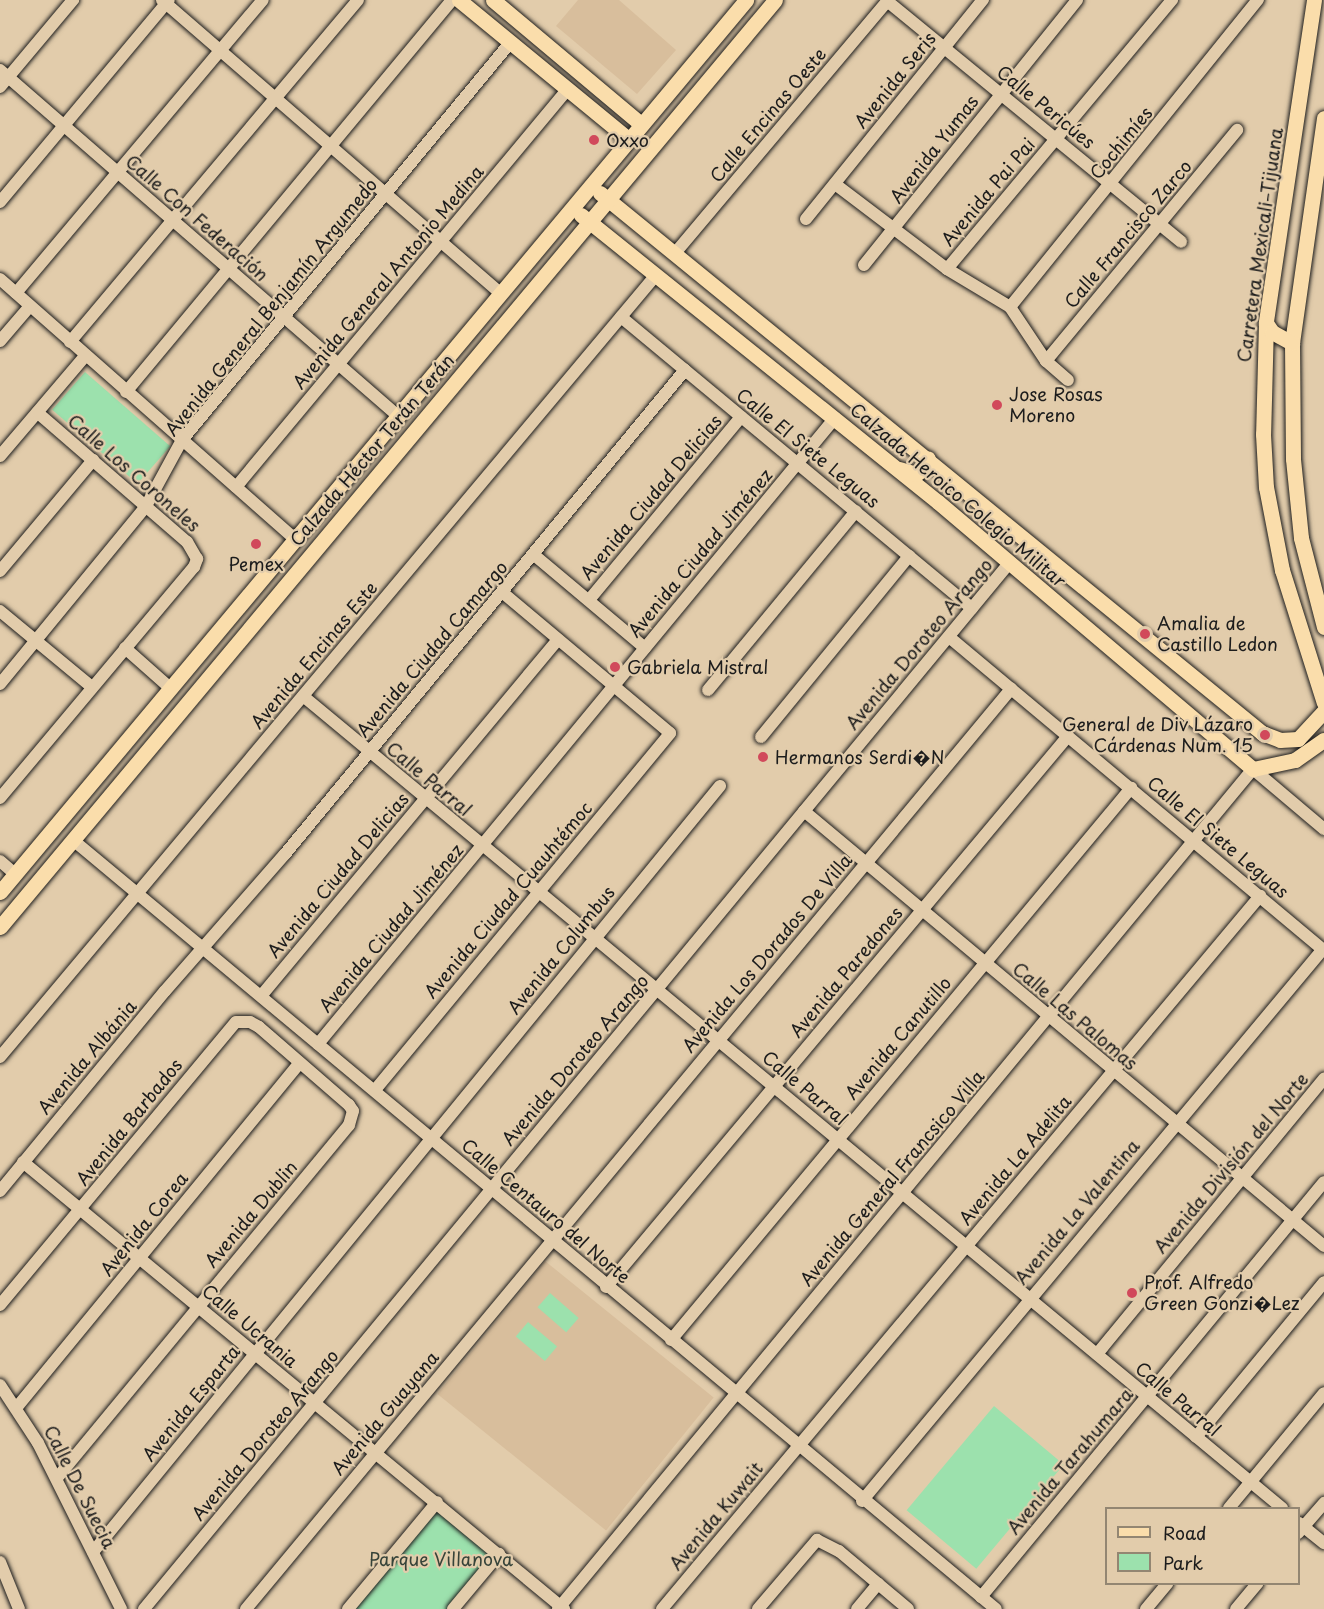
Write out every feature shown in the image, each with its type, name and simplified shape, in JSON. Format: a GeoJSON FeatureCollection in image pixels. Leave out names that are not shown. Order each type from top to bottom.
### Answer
{"type":"FeatureCollection","features":[{"type":"Feature","properties":{"kind":"main road"},"geometry":{"type":"LineString","coordinates":[[459,0],[628,140]]}},
{"type":"Feature","properties":{"kind":"main road"},"geometry":{"type":"LineString","coordinates":[[493,0],[641,124]]}},
{"type":"Feature","properties":{"kind":"main road","name":"Calzada Héctor Terán Terán"},"geometry":{"type":"LineString","coordinates":[[0,892],[746,0]]}},
{"type":"Feature","properties":{"kind":"main road","name":"Calzada Héctor Terán Terán"},"geometry":{"type":"LineString","coordinates":[[0,927],[607,198],[775,0]]}},
{"type":"Feature","properties":{"kind":"main road","name":"Carretera Mexicali–Tijuana"},"geometry":{"type":"LineString","coordinates":[[1314,0],[1266,323],[1262,394],[1266,487],[1282,570],[1324,704]]}},
{"type":"Feature","properties":{"kind":"main road"},"geometry":{"type":"LineString","coordinates":[[593,112],[607,96]]}},
{"type":"Feature","properties":{"kind":"main road"},"geometry":{"type":"LineString","coordinates":[[1324,118],[1292,343],[1293,459],[1300,538],[1324,627]]}},
{"type":"Feature","properties":{"kind":"main road","name":"Calzada Heroico Colegio Militar"},"geometry":{"type":"LineString","coordinates":[[591,185],[1269,737],[1289,741],[1298,739],[1324,711]]}},
{"type":"Feature","properties":{"kind":"main road","name":"Calzada Heroico Colegio Militar"},"geometry":{"type":"LineString","coordinates":[[572,208],[938,502],[1253,769]]}},
{"type":"Feature","properties":{"kind":"main road"},"geometry":{"type":"LineString","coordinates":[[1266,323],[1272,332],[1292,343]]}},
{"type":"Feature","properties":{"kind":"main road"},"geometry":{"type":"LineString","coordinates":[[368,485],[372,473],[400,431],[398,416]]}},
{"type":"Feature","properties":{"kind":"main road"},"geometry":{"type":"LineString","coordinates":[[896,468],[916,474],[925,468],[928,458]]}},
{"type":"Feature","properties":{"kind":"main road"},"geometry":{"type":"LineString","coordinates":[[938,502],[935,491],[944,482],[963,487]]}},
{"type":"Feature","properties":{"kind":"main road"},"geometry":{"type":"LineString","coordinates":[[73,840],[72,826],[80,806],[116,762],[128,739]]}},
{"type":"Feature","properties":{"kind":"main road"},"geometry":{"type":"LineString","coordinates":[[1308,754],[1324,740]]}},
{"type":"Feature","properties":{"kind":"main road"},"geometry":{"type":"LineString","coordinates":[[1253,769],[1308,754],[1324,756]]}},
{"type":"Feature","properties":{"kind":"main road"},"geometry":{"type":"LineString","coordinates":[[0,914],[17,890],[15,874]]}},
{"type":"Feature","properties":{"kind":"street"},"geometry":{"type":"LineString","coordinates":[[3,78],[73,0]]}},
{"type":"Feature","properties":{"kind":"street"},"geometry":{"type":"LineString","coordinates":[[16,293],[263,0]]}},
{"type":"Feature","properties":{"kind":"street"},"geometry":{"type":"LineString","coordinates":[[70,342],[358,0]]}},
{"type":"Feature","properties":{"kind":"street"},"geometry":{"type":"LineString","coordinates":[[126,392],[452,0]]}},
{"type":"Feature","properties":{"kind":"street","name":"Calle Pericúes"},"geometry":{"type":"LineString","coordinates":[[888,0],[1181,242]]}},
{"type":"Feature","properties":{"kind":"street","name":"Calle Encinas Oeste"},"geometry":{"type":"LineString","coordinates":[[676,252],[888,0]]}},
{"type":"Feature","properties":{"kind":"street","name":"Avenida Seris"},"geometry":{"type":"LineString","coordinates":[[806,219],[984,0]]}},
{"type":"Feature","properties":{"kind":"street","name":"Avenida Yumas"},"geometry":{"type":"LineString","coordinates":[[864,264],[894,231],[1077,0]]}},
{"type":"Feature","properties":{"kind":"street","name":"Avenida Pai Pai"},"geometry":{"type":"LineString","coordinates":[[947,269],[1172,0]]}},
{"type":"Feature","properties":{"kind":"street"},"geometry":{"type":"LineString","coordinates":[[0,202],[166,1],[275,100],[500,293]]}},
{"type":"Feature","properties":{"kind":"street","name":"Cochimíes"},"geometry":{"type":"LineString","coordinates":[[1010,307],[1258,1]]}},
{"type":"Feature","properties":{"kind":"street","name":"Avenida General Benjamín Argumedo"},"geometry":{"type":"LineString","coordinates":[[0,684],[146,506],[182,440],[283,316],[386,196],[510,43]]}},
{"type":"Feature","properties":{"kind":"street","name":"Calle Con Federación"},"geometry":{"type":"LineString","coordinates":[[3,78],[119,173],[398,416]]}},
{"type":"Feature","properties":{"kind":"street","name":"Avenida General Antonio Medina"},"geometry":{"type":"LineString","coordinates":[[236,487],[567,90]]}},
{"type":"Feature","properties":{"kind":"street","name":"Calle Francisco Zarco"},"geometry":{"type":"LineString","coordinates":[[1046,361],[1237,130]]}},
{"type":"Feature","properties":{"kind":"street"},"geometry":{"type":"LineString","coordinates":[[835,184],[947,269],[1010,307],[1046,361],[1068,380]]}},
{"type":"Feature","properties":{"kind":"street","name":"Avenida Encinas Este"},"geometry":{"type":"LineString","coordinates":[[0,1057],[656,276]]}},
{"type":"Feature","properties":{"kind":"street"},"geometry":{"type":"LineString","coordinates":[[0,279],[294,538]]}},
{"type":"Feature","properties":{"kind":"street"},"geometry":{"type":"LineString","coordinates":[[0,341],[30,306]]}},
{"type":"Feature","properties":{"kind":"street","name":"Calle El Siete Leguas"},"geometry":{"type":"LineString","coordinates":[[621,317],[972,608]]}},
{"type":"Feature","properties":{"kind":"street"},"geometry":{"type":"LineString","coordinates":[[0,456],[85,356]]}},
{"type":"Feature","properties":{"kind":"street","name":"Avenida Ciudad Camargo"},"geometry":{"type":"LineString","coordinates":[[204,949],[685,370]]}},
{"type":"Feature","properties":{"kind":"street","name":"Calle Los Coroneles"},"geometry":{"type":"LineString","coordinates":[[37,411],[193,549],[194,567],[125,648]]}},
{"type":"Feature","properties":{"kind":"street","name":"Avenida Ciudad Delicias"},"geometry":{"type":"LineString","coordinates":[[589,600],[741,417]]}},
{"type":"Feature","properties":{"kind":"street","name":"Avenida Ciudad Jiménez"},"geometry":{"type":"LineString","coordinates":[[318,1044],[835,418]]}},
{"type":"Feature","properties":{"kind":"street"},"geometry":{"type":"LineString","coordinates":[[0,571],[93,460]]}},
{"type":"Feature","properties":{"kind":"street"},"geometry":{"type":"LineString","coordinates":[[708,690],[856,511]]}},
{"type":"Feature","properties":{"kind":"street"},"geometry":{"type":"LineString","coordinates":[[533,554],[645,648]]}},
{"type":"Feature","properties":{"kind":"street"},"geometry":{"type":"LineString","coordinates":[[761,737],[909,556]]}},
{"type":"Feature","properties":{"kind":"street","name":"Avenida Doroteo Arango"},"geometry":{"type":"LineString","coordinates":[[144,1609],[1010,562]]}},
{"type":"Feature","properties":{"kind":"street"},"geometry":{"type":"LineString","coordinates":[[502,592],[614,686]]}},
{"type":"Feature","properties":{"kind":"street"},"geometry":{"type":"LineString","coordinates":[[0,611],[92,687]]}},
{"type":"Feature","properties":{"kind":"street","name":"Calle El Siete Leguas"},"geometry":{"type":"LineString","coordinates":[[949,637],[1324,950]]}},
{"type":"Feature","properties":{"kind":"street","name":"Avenida Ciudad Delicias"},"geometry":{"type":"LineString","coordinates":[[261,996],[558,639]]}},
{"type":"Feature","properties":{"kind":"street"},"geometry":{"type":"LineString","coordinates":[[0,798],[125,648],[170,688]]}},
{"type":"Feature","properties":{"kind":"street","name":"Avenida Ciudad Cuauhtémoc"},"geometry":{"type":"LineString","coordinates":[[375,1090],[670,733],[614,686]]}},
{"type":"Feature","properties":{"kind":"street","name":"Avenida Los Dorados De Villa"},"geometry":{"type":"LineString","coordinates":[[552,1240],[1011,689]]}},
{"type":"Feature","properties":{"kind":"street","name":"Calle Parral"},"geometry":{"type":"LineString","coordinates":[[303,696],[1280,1507]]}},
{"type":"Feature","properties":{"kind":"street","name":"Avenida Paredones"},"geometry":{"type":"LineString","coordinates":[[606,1287],[1068,736]]}},
{"type":"Feature","properties":{"kind":"street"},"geometry":{"type":"LineString","coordinates":[[1253,769],[1324,829]]}},
{"type":"Feature","properties":{"kind":"street","name":"Avenida General Francsico Villa"},"geometry":{"type":"LineString","coordinates":[[561,1608],[902,1192],[1196,842],[1253,769]]}},
{"type":"Feature","properties":{"kind":"street","name":"Avenida Columbus"},"geometry":{"type":"LineString","coordinates":[[431,1137],[594,936],[720,786]]}},
{"type":"Feature","properties":{"kind":"street","name":"Avenida Canutillo"},"geometry":{"type":"LineString","coordinates":[[671,1340],[1131,788]]}},
{"type":"Feature","properties":{"kind":"street","name":"Calle Las Palomas"},"geometry":{"type":"LineString","coordinates":[[804,811],[1112,1072],[1324,1246]]}},
{"type":"Feature","properties":{"kind":"street","name":"Calle Centauro del Norte"},"geometry":{"type":"LineString","coordinates":[[73,840],[375,1090],[861,1501],[996,1609]]}},
{"type":"Feature","properties":{"kind":"street"},"geometry":{"type":"LineString","coordinates":[[0,861],[15,874]]}},
{"type":"Feature","properties":{"kind":"street","name":"Avenida La Adelita"},"geometry":{"type":"LineString","coordinates":[[797,1447],[1260,896]]}},
{"type":"Feature","properties":{"kind":"street","name":"Avenida Albánia"},"geometry":{"type":"LineString","coordinates":[[0,1191],[204,949]]}},
{"type":"Feature","properties":{"kind":"street","name":"Avenida La Valentina"},"geometry":{"type":"LineString","coordinates":[[861,1501],[1176,1123],[1324,950]]}},
{"type":"Feature","properties":{"kind":"street","name":"Avenida Barbados"},"geometry":{"type":"LineString","coordinates":[[0,1305],[236,1022],[250,1022],[299,1064]]}},
{"type":"Feature","properties":{"kind":"street","name":"Avenida Corea"},"geometry":{"type":"LineString","coordinates":[[17,1407],[299,1064]]}},
{"type":"Feature","properties":{"kind":"street","name":"Avenida Dublin"},"geometry":{"type":"LineString","coordinates":[[57,1478],[352,1117],[349,1105],[299,1064]]}},
{"type":"Feature","properties":{"kind":"street","name":"Avenida División del Norte"},"geometry":{"type":"LineString","coordinates":[[1097,1354],[1324,1079]]}},
{"type":"Feature","properties":{"kind":"street","name":"Avenida Esparta"},"geometry":{"type":"LineString","coordinates":[[93,1552],[431,1137]]}},
{"type":"Feature","properties":{"kind":"street","name":"Calle Ucrania"},"geometry":{"type":"LineString","coordinates":[[23,1162],[499,1554],[561,1608]]}},
{"type":"Feature","properties":{"kind":"street","name":"Avenida Tarahumara"},"geometry":{"type":"LineString","coordinates":[[981,1597],[1324,1182]]}},
{"type":"Feature","properties":{"kind":"street","name":"Avenida Guayana"},"geometry":{"type":"LineString","coordinates":[[246,1609],[552,1240]]}},
{"type":"Feature","properties":{"kind":"street"},"geometry":{"type":"LineString","coordinates":[[1196,1437],[1324,1282]]}},
{"type":"Feature","properties":{"kind":"street","name":"Calle De Suecia"},"geometry":{"type":"LineString","coordinates":[[0,1385],[17,1407],[57,1478],[120,1609]]}},
{"type":"Feature","properties":{"kind":"street"},"geometry":{"type":"LineString","coordinates":[[1231,1507],[1324,1393]]}},
{"type":"Feature","properties":{"kind":"street","name":"Avenida Kuwait"},"geometry":{"type":"LineString","coordinates":[[662,1609],[797,1447]]}},
{"type":"Feature","properties":{"kind":"street"},"geometry":{"type":"LineString","coordinates":[[348,1609],[437,1503]]}},
{"type":"Feature","properties":{"kind":"street"},"geometry":{"type":"LineString","coordinates":[[1324,1503],[1300,1528],[1324,1544]]}},
{"type":"Feature","properties":{"kind":"street"},"geometry":{"type":"LineString","coordinates":[[758,1609],[817,1540],[830,1544],[908,1609]]}},
{"type":"Feature","properties":{"kind":"street"},"geometry":{"type":"LineString","coordinates":[[453,1609],[499,1554]]}},
{"type":"Feature","properties":{"kind":"street"},"geometry":{"type":"LineString","coordinates":[[0,1562],[19,1609]]}},
{"type":"Feature","properties":{"kind":"street"},"geometry":{"type":"LineString","coordinates":[[857,1609],[878,1584]]}},
{"type":"Feature","properties":{"kind":"street"},"geometry":{"type":"LineString","coordinates":[[1146,1609],[1166,1585]]}},
{"type":"Feature","properties":{"kind":"street"},"geometry":{"type":"LineString","coordinates":[[1236,1609],[1256,1585]]}},
{"type":"Feature","properties":{"kind":"shaded area"},"geometry":{"type":"Polygon","coordinates":[[[578,0],[619,0],[676,50],[637,94],[556,26],[578,0]]]}},
{"type":"Feature","properties":{"kind":"shaded area"},"geometry":{"type":"Polygon","coordinates":[[[545,1261],[714,1398],[606,1530],[437,1394],[545,1261]]]}},
{"type":"Feature","properties":{"kind":"green space"},"geometry":{"type":"Polygon","coordinates":[[[85,372],[170,446],[137,484],[52,410],[85,372]]]}},
{"type":"Feature","properties":{"kind":"green space"},"geometry":{"type":"Polygon","coordinates":[[[550,1293],[579,1318],[566,1332],[538,1307],[550,1293]]]}},
{"type":"Feature","properties":{"kind":"green space"},"geometry":{"type":"Polygon","coordinates":[[[528,1322],[557,1346],[545,1361],[516,1337],[528,1322]]]}},
{"type":"Feature","properties":{"kind":"green space"},"geometry":{"type":"Polygon","coordinates":[[[994,1406],[1064,1464],[976,1569],[907,1510],[994,1406]]]}},
{"type":"Feature","properties":{"kind":"green space","name":"Parque Villanova"},"geometry":{"type":"Polygon","coordinates":[[[437,1503],[497,1553],[451,1609],[349,1609],[437,1503]]]}},
{"type":"Feature","properties":{"kind":"place","name":"Oxxo"},"geometry":{"type":"Point","coordinates":[594,140]}},
{"type":"Feature","properties":{"kind":"place","name":"Jose Rosas Moreno"},"geometry":{"type":"Point","coordinates":[997,405]}},
{"type":"Feature","properties":{"kind":"place","name":"Pemex"},"geometry":{"type":"Point","coordinates":[256,544]}},
{"type":"Feature","properties":{"kind":"place","name":"Amalia de Castillo Ledon"},"geometry":{"type":"Point","coordinates":[1145,634]}},
{"type":"Feature","properties":{"kind":"place","name":"Gabriela Mistral"},"geometry":{"type":"Point","coordinates":[615,667]}},
{"type":"Feature","properties":{"kind":"place","name":"General de Div Lázaro Cárdenas Num. 15"},"geometry":{"type":"Point","coordinates":[1265,735]}},
{"type":"Feature","properties":{"kind":"place","name":"Hermanos Serdi�N"},"geometry":{"type":"Point","coordinates":[763,757]}},
{"type":"Feature","properties":{"kind":"place","name":"Prof. Alfredo Green Gonzi�Lez"},"geometry":{"type":"Point","coordinates":[1132,1293]}}]}
